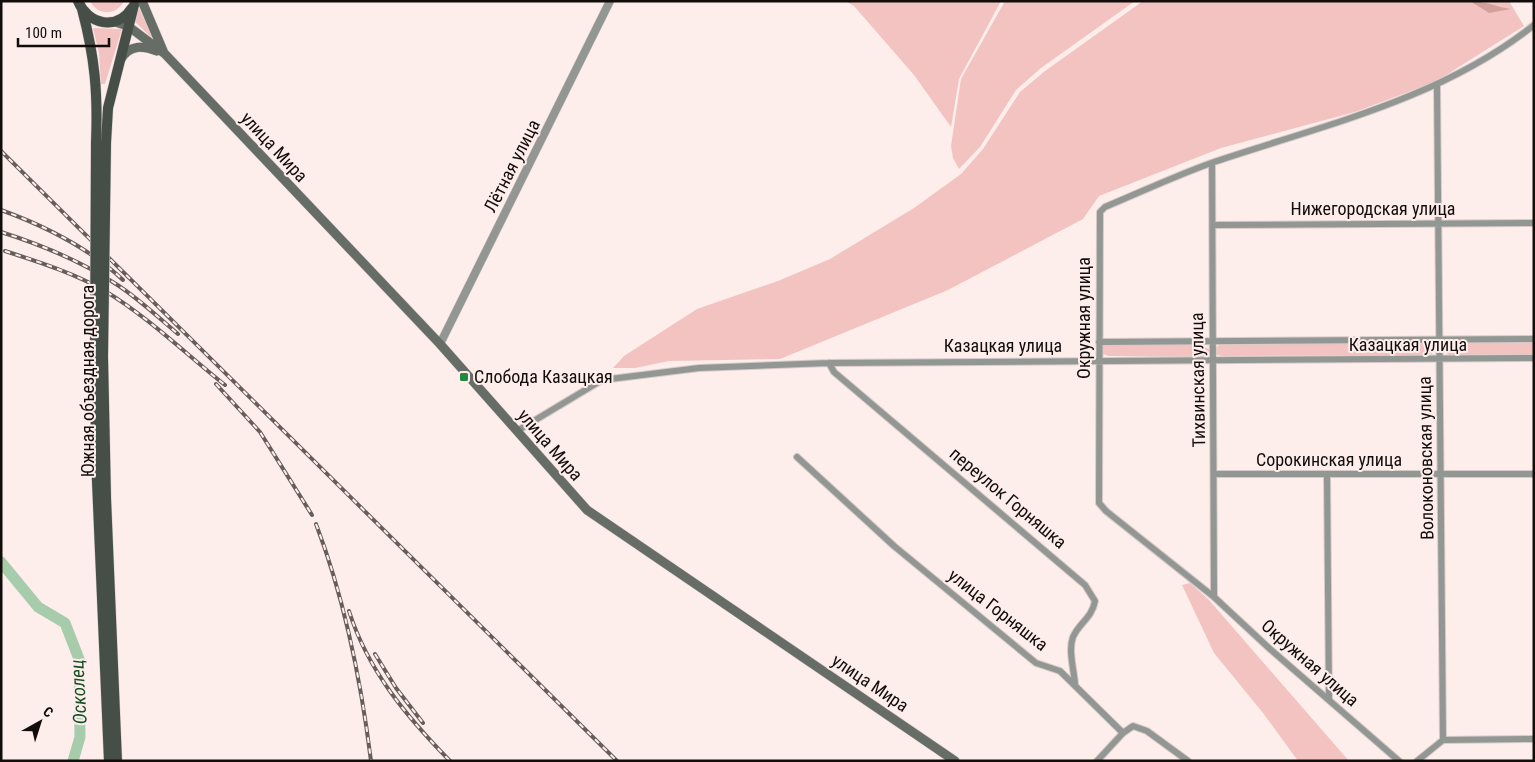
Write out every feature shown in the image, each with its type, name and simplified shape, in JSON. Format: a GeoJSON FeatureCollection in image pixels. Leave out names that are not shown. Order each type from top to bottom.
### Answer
{"type":"FeatureCollection","features":[{"type":"Feature","properties":{"kind":"main road","name":"улица Мира"},"geometry":{"type":"LineString","coordinates":[[137,2],[164,54]]}},
{"type":"Feature","properties":{"kind":"main road"},"geometry":{"type":"LineString","coordinates":[[115,22],[127,15],[137,2]]}},
{"type":"Feature","properties":{"kind":"main road","name":"Южная объездная дорога"},"geometry":{"type":"LineString","coordinates":[[101,143],[117,65],[137,2]]}},
{"type":"Feature","properties":{"kind":"main road","name":"улица Мира"},"geometry":{"type":"LineString","coordinates":[[80,5],[96,21],[115,22],[128,26],[164,54],[440,344],[587,510],[955,761]]}},
{"type":"Feature","properties":{"kind":"main road","name":"Южная объездная дорога"},"geometry":{"type":"LineString","coordinates":[[80,5],[92,48],[101,143],[96,458],[109,761]]}},
{"type":"Feature","properties":{"kind":"main road","name":"улица Мира"},"geometry":{"type":"LineString","coordinates":[[117,65],[124,54],[134,48],[144,46],[164,54]]}},
{"type":"Feature","properties":{"kind":"main road","name":"Южная объездная дорога"},"geometry":{"type":"LineString","coordinates":[[99,355],[117,761]]}},
{"type":"Feature","properties":{"kind":"street","name":"Лётная улица"},"geometry":{"type":"LineString","coordinates":[[440,344],[610,1]]}},
{"type":"Feature","properties":{"kind":"street","name":"Окружная улица"},"geometry":{"type":"LineString","coordinates":[[1399,761],[1214,597],[1106,511],[1099,503],[1100,212],[1105,207],[1212,163],[1367,114],[1437,86],[1534,26]]}},
{"type":"Feature","properties":{"kind":"street","name":"Волоконовская улица"},"geometry":{"type":"LineString","coordinates":[[1437,86],[1443,740]]}},
{"type":"Feature","properties":{"kind":"street","name":"Тихвинская улица"},"geometry":{"type":"LineString","coordinates":[[1212,163],[1212,360],[1215,474],[1214,597]]}},
{"type":"Feature","properties":{"kind":"street","name":"Нижегородская улица"},"geometry":{"type":"LineString","coordinates":[[1213,225],[1534,223]]}},
{"type":"Feature","properties":{"kind":"street","name":"Казацкая улица"},"geometry":{"type":"LineString","coordinates":[[1099,342],[1534,339]]}},
{"type":"Feature","properties":{"kind":"street","name":"Казацкая улица"},"geometry":{"type":"LineString","coordinates":[[517,431],[602,380],[700,368],[829,363],[1534,358]]}},
{"type":"Feature","properties":{"kind":"street","name":"переулок Горняшка"},"geometry":{"type":"LineString","coordinates":[[829,363],[834,372],[1085,585],[1096,600],[1093,612],[1074,635],[1071,646],[1075,684]]}},
{"type":"Feature","properties":{"kind":"street","name":"улица Горняшка"},"geometry":{"type":"LineString","coordinates":[[798,457],[894,546],[1036,663],[1060,671],[1123,733]]}},
{"type":"Feature","properties":{"kind":"street","name":"Сорокинская улица"},"geometry":{"type":"LineString","coordinates":[[1215,474],[1534,474]]}},
{"type":"Feature","properties":{"kind":"street"},"geometry":{"type":"LineString","coordinates":[[1327,475],[1328,699]]}},
{"type":"Feature","properties":{"kind":"street"},"geometry":{"type":"LineString","coordinates":[[1097,761],[1123,733],[1133,726],[1147,731],[1188,761]]}},
{"type":"Feature","properties":{"kind":"street"},"geometry":{"type":"LineString","coordinates":[[1417,761],[1443,740],[1534,739]]}},
{"type":"Feature","properties":{"kind":"shaded area"},"geometry":{"type":"Polygon","coordinates":[[[90,1],[124,1],[121,6],[112,12],[102,12],[93,6],[90,1]]]}},
{"type":"Feature","properties":{"kind":"shaded area"},"geometry":{"type":"Polygon","coordinates":[[[845,1],[1001,1],[959,79],[951,127],[914,75],[854,6],[845,1]]]}},
{"type":"Feature","properties":{"kind":"shaded area"},"geometry":{"type":"Polygon","coordinates":[[[1005,1],[1135,1],[1041,68],[1016,90],[980,147],[959,169],[953,158],[951,146],[961,79],[1005,1]]]}},
{"type":"Feature","properties":{"kind":"shaded area"},"geometry":{"type":"Polygon","coordinates":[[[1143,1],[1509,1],[1524,26],[1435,82],[1355,112],[1221,148],[1099,196],[1083,219],[948,290],[780,359],[669,361],[635,368],[613,368],[624,356],[697,309],[778,281],[830,259],[914,208],[961,174],[983,149],[1020,92],[1045,71],[1143,1]]]}},
{"type":"Feature","properties":{"kind":"shaded area"},"geometry":{"type":"Polygon","coordinates":[[[1470,1],[1481,2],[1511,9],[1489,13],[1470,1]]]}},
{"type":"Feature","properties":{"kind":"shaded area"},"geometry":{"type":"Polygon","coordinates":[[[139,8],[154,40],[134,21],[139,8]]]}},
{"type":"Feature","properties":{"kind":"shaded area"},"geometry":{"type":"Polygon","coordinates":[[[93,28],[122,29],[105,84],[101,84],[99,53],[93,28]]]}},
{"type":"Feature","properties":{"kind":"shaded area"},"geometry":{"type":"Polygon","coordinates":[[[1534,341],[1534,354],[1449,355],[1443,350],[1444,346],[1449,343],[1534,341]]]}},
{"type":"Feature","properties":{"kind":"shaded area"},"geometry":{"type":"Polygon","coordinates":[[[1430,342],[1436,344],[1437,347],[1432,354],[1426,355],[1223,356],[1216,355],[1215,349],[1219,345],[1430,342]]]}},
{"type":"Feature","properties":{"kind":"shaded area"},"geometry":{"type":"Polygon","coordinates":[[[1104,345],[1203,345],[1210,350],[1203,357],[1108,356],[1101,353],[1101,347],[1104,345]]]}},
{"type":"Feature","properties":{"kind":"shaded area"},"geometry":{"type":"Polygon","coordinates":[[[1190,583],[1209,600],[1349,761],[1298,761],[1263,713],[1214,653],[1182,585],[1190,583]]]}},
{"type":"Feature","properties":{"kind":"waterway","name":"Осколец"},"geometry":{"type":"LineString","coordinates":[[1,562],[38,607],[65,623],[79,659],[80,737],[73,761]]}},
{"type":"Feature","properties":{"kind":"railway"},"geometry":{"type":"LineString","coordinates":[[1,151],[617,761]]}},
{"type":"Feature","properties":{"kind":"railway"},"geometry":{"type":"LineString","coordinates":[[1,210],[34,223],[66,239],[110,268],[123,280]]}},
{"type":"Feature","properties":{"kind":"railway"},"geometry":{"type":"LineString","coordinates":[[1,232],[62,255],[105,277],[134,297],[178,334]]}},
{"type":"Feature","properties":{"kind":"railway"},"geometry":{"type":"LineString","coordinates":[[5,251],[69,273],[105,291],[152,324],[225,385]]}},
{"type":"Feature","properties":{"kind":"railway"},"geometry":{"type":"LineString","coordinates":[[216,384],[260,432],[312,515]]}},
{"type":"Feature","properties":{"kind":"railway"},"geometry":{"type":"LineString","coordinates":[[316,524],[344,611],[351,641],[371,761]]}},
{"type":"Feature","properties":{"kind":"railway"},"geometry":{"type":"LineString","coordinates":[[349,611],[367,654],[390,692],[450,761]]}},
{"type":"Feature","properties":{"kind":"railway"},"geometry":{"type":"LineString","coordinates":[[375,654],[396,688],[423,723]]}},
{"type":"Feature","properties":{"kind":"place","name":"Слобода Казацкая"},"geometry":{"type":"Point","coordinates":[464,377]}}]}
